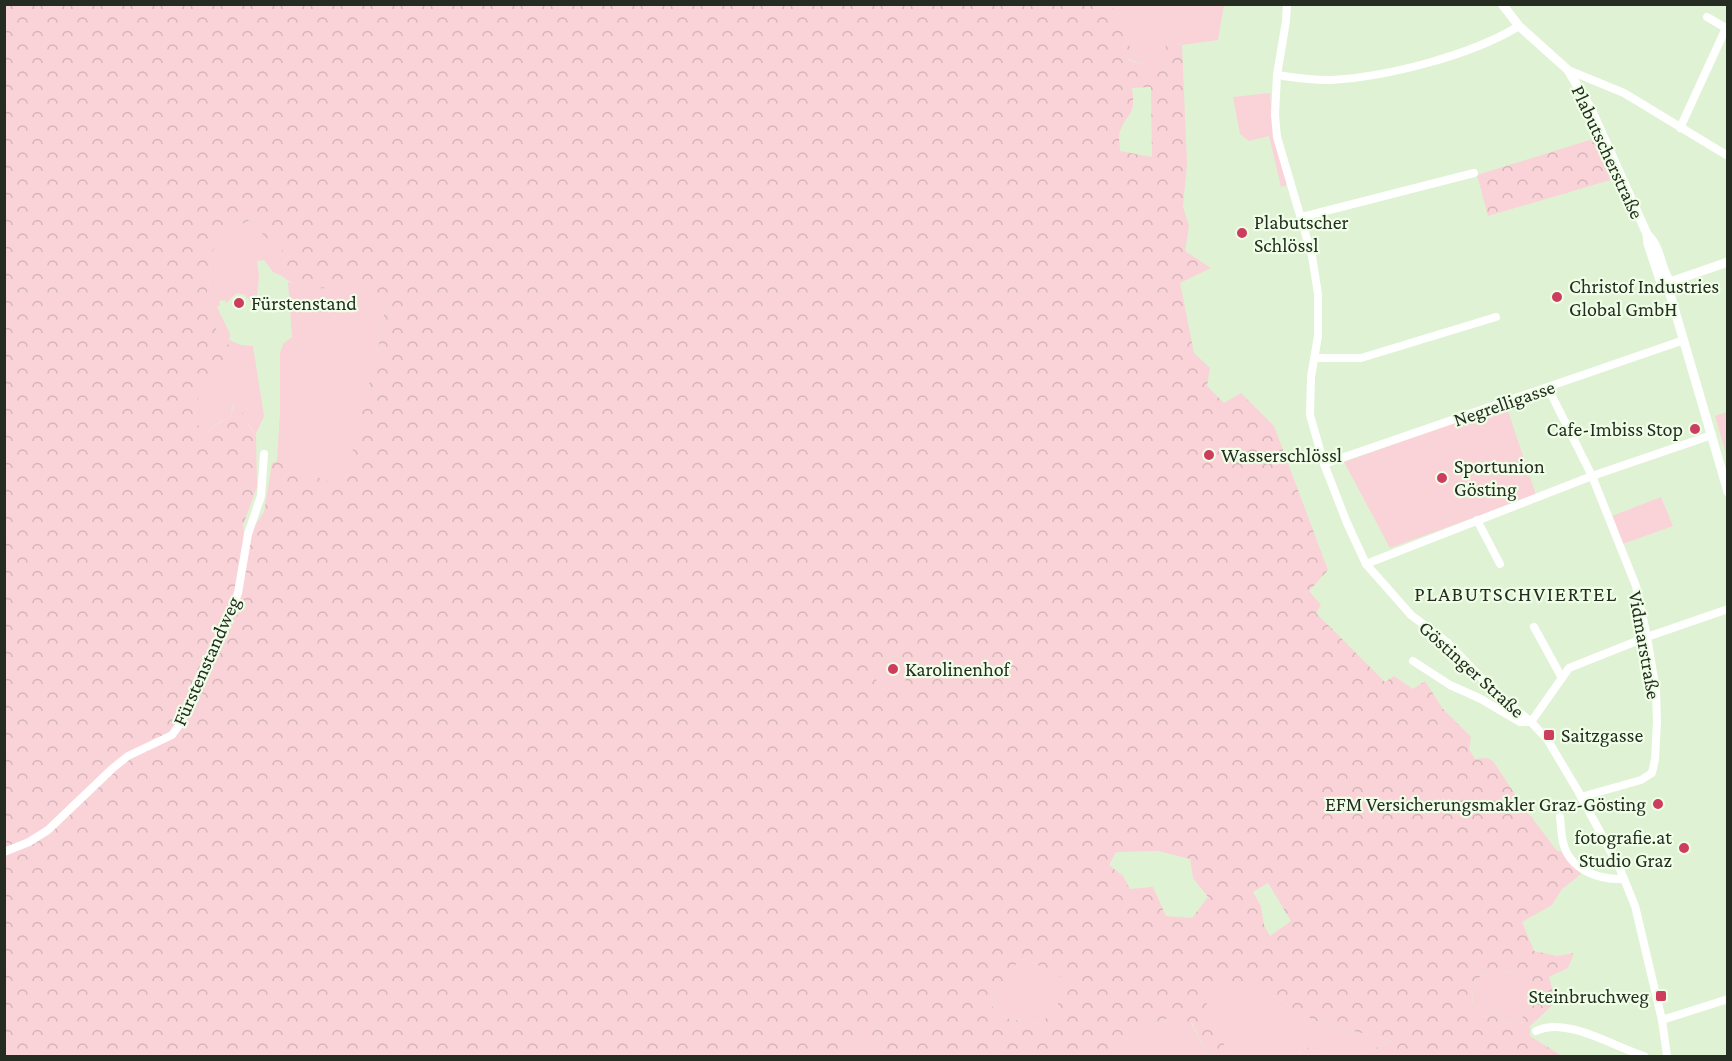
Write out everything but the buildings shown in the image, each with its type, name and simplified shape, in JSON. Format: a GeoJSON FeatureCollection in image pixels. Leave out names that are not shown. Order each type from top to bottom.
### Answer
{"type":"FeatureCollection","features":[{"type":"Feature","properties":{"kind":"street","name":"Göstinger Straße"},"geometry":{"type":"LineString","coordinates":[[1287,4],[1274,99],[1277,136],[1302,217],[1312,256],[1318,294],[1318,336],[1309,396],[1310,415],[1324,464],[1366,564],[1411,615],[1448,643],[1488,685],[1547,739],[1581,797],[1607,843],[1635,906],[1662,1020],[1667,1056]]}},
{"type":"Feature","properties":{"kind":"street","name":"Plabutscherstraße"},"geometry":{"type":"LineString","coordinates":[[1502,4],[1520,26],[1568,70],[1591,109],[1647,234],[1660,280],[1670,284],[1728,492]]}},
{"type":"Feature","properties":{"kind":"street"},"geometry":{"type":"LineString","coordinates":[[1680,128],[1726,28],[1707,17]]}},
{"type":"Feature","properties":{"kind":"street"},"geometry":{"type":"LineString","coordinates":[[1277,75],[1332,80],[1387,72],[1471,50],[1520,26]]}},
{"type":"Feature","properties":{"kind":"street"},"geometry":{"type":"LineString","coordinates":[[1568,70],[1624,93],[1680,128],[1726,152]]}},
{"type":"Feature","properties":{"kind":"street"},"geometry":{"type":"LineString","coordinates":[[1302,217],[1474,173]]}},
{"type":"Feature","properties":{"kind":"street"},"geometry":{"type":"LineString","coordinates":[[1670,284],[1728,262]]}},
{"type":"Feature","properties":{"kind":"street"},"geometry":{"type":"LineString","coordinates":[[1315,358],[1361,358],[1496,316]]}},
{"type":"Feature","properties":{"kind":"street","name":"Negrelligasse"},"geometry":{"type":"LineString","coordinates":[[1324,464],[1684,340]]}},
{"type":"Feature","properties":{"kind":"street","name":"Vidmarstraße"},"geometry":{"type":"LineString","coordinates":[[1548,388],[1593,476],[1636,586],[1656,691],[1658,722],[1652,773],[1641,780],[1581,797]]}},
{"type":"Feature","properties":{"kind":"street"},"geometry":{"type":"LineString","coordinates":[[1366,564],[1593,476],[1712,435]]}},
{"type":"Feature","properties":{"kind":"street","name":"Fürstenstandweg"},"geometry":{"type":"LineString","coordinates":[[4,852],[29,842],[48,830],[113,768],[128,756],[172,735],[180,724],[196,684],[230,614],[237,593],[248,534],[261,496],[264,454]]}},
{"type":"Feature","properties":{"kind":"street"},"geometry":{"type":"LineString","coordinates":[[1478,520],[1500,564]]}},
{"type":"Feature","properties":{"kind":"street"},"geometry":{"type":"LineString","coordinates":[[1531,722],[1569,668],[1647,637],[1728,609]]}},
{"type":"Feature","properties":{"kind":"street"},"geometry":{"type":"LineString","coordinates":[[1534,627],[1562,678]]}},
{"type":"Feature","properties":{"kind":"street","name":"Göstinger Straße"},"geometry":{"type":"LineString","coordinates":[[1413,661],[1450,685],[1481,699],[1520,722],[1531,722]]}},
{"type":"Feature","properties":{"kind":"street"},"geometry":{"type":"LineString","coordinates":[[1560,818],[1563,843],[1569,855],[1581,869],[1593,876],[1611,880],[1624,879]]}},
{"type":"Feature","properties":{"kind":"street"},"geometry":{"type":"LineString","coordinates":[[1662,1020],[1728,999]]}},
{"type":"Feature","properties":{"kind":"street"},"geometry":{"type":"LineString","coordinates":[[1536,1031],[1544,1027],[1564,1027],[1644,1056]]}},
{"type":"Feature","properties":{"kind":"green space"},"geometry":{"type":"Polygon","coordinates":[[[5,5],[1111,5],[1130,47],[1128,60],[1164,70],[1166,41],[1182,45],[1187,163],[1183,207],[1189,226],[1185,251],[1211,268],[1180,283],[1194,353],[1210,368],[1207,386],[1224,403],[1241,393],[1274,426],[1328,570],[1309,591],[1321,605],[1316,613],[1385,682],[1394,676],[1413,689],[1425,681],[1443,709],[1471,737],[1469,749],[1475,759],[1487,758],[1493,761],[1557,851],[1569,853],[1581,874],[1562,889],[1552,905],[1522,922],[1534,951],[1557,956],[1574,953],[1568,968],[1549,977],[1556,1002],[1530,1026],[1530,1036],[1562,1056],[1357,1056],[1392,1041],[1315,1021],[1260,988],[1200,988],[1229,1056],[1208,1056],[1192,1023],[1186,1024],[1178,1013],[1120,1042],[1105,1056],[875,1056],[881,1037],[868,1042],[849,1042],[849,1056],[5,1056],[5,5]],[[1151,87],[1132,88],[1133,104],[1120,131],[1120,151],[1152,157],[1151,87]],[[250,220],[227,231],[213,250],[207,294],[217,333],[227,342],[235,357],[221,363],[202,383],[193,419],[205,434],[223,420],[230,420],[234,403],[247,418],[249,426],[256,434],[257,487],[243,525],[244,534],[253,534],[254,527],[264,512],[272,463],[277,461],[344,488],[377,355],[385,309],[373,283],[313,288],[291,282],[282,276],[282,242],[269,241],[250,220]],[[897,656],[881,659],[874,674],[880,689],[902,692],[908,671],[897,656]],[[1158,851],[1116,852],[1109,865],[1123,876],[1130,889],[1153,887],[1166,916],[1192,918],[1208,897],[1193,878],[1190,859],[1158,851]],[[1268,883],[1253,892],[1261,906],[1264,925],[1270,936],[1291,921],[1268,883]],[[1018,959],[1010,979],[990,997],[994,1011],[1009,1019],[1041,1024],[1071,988],[1070,982],[1028,960],[1018,959]],[[1530,967],[1511,972],[1481,975],[1473,986],[1472,1011],[1484,1017],[1493,1013],[1505,1022],[1521,1024],[1532,977],[1530,967]]]}},
{"type":"Feature","properties":{"kind":"green space"},"geometry":{"type":"Polygon","coordinates":[[[1111,5],[1224,5],[1218,40],[1182,45],[1166,41],[1164,71],[1128,59],[1111,5]]]}},
{"type":"Feature","properties":{"kind":"green space"},"geometry":{"type":"Polygon","coordinates":[[[1270,93],[1273,134],[1287,185],[1281,187],[1269,136],[1249,141],[1240,134],[1233,97],[1270,93]]]}},
{"type":"Feature","properties":{"kind":"green space"},"geometry":{"type":"Polygon","coordinates":[[[1596,138],[1606,151],[1617,178],[1488,216],[1477,175],[1596,138]]]}},
{"type":"Feature","properties":{"kind":"green space"},"geometry":{"type":"Polygon","coordinates":[[[250,220],[282,242],[282,276],[273,272],[264,260],[257,261],[259,276],[256,305],[254,307],[245,295],[237,293],[226,303],[225,300],[219,301],[220,305],[217,307],[230,334],[229,340],[241,345],[253,346],[264,416],[256,434],[233,404],[230,420],[222,420],[205,434],[193,420],[201,383],[221,363],[227,342],[217,333],[207,294],[213,250],[227,231],[250,220]]]}},
{"type":"Feature","properties":{"kind":"green space"},"geometry":{"type":"Polygon","coordinates":[[[288,282],[320,287],[373,282],[385,309],[377,355],[344,489],[277,461],[280,353],[283,344],[292,337],[288,282]]]}},
{"type":"Feature","properties":{"kind":"green space","name":"Sportunion Gösting"},"geometry":{"type":"Polygon","coordinates":[[[1506,405],[1536,495],[1390,548],[1344,462],[1506,405]]]}},
{"type":"Feature","properties":{"kind":"green space"},"geometry":{"type":"Polygon","coordinates":[[[1728,412],[1727,457],[1715,416],[1728,412]]]}},
{"type":"Feature","properties":{"kind":"green space"},"geometry":{"type":"Polygon","coordinates":[[[1661,497],[1673,526],[1623,544],[1612,516],[1661,497]]]}},
{"type":"Feature","properties":{"kind":"green space"},"geometry":{"type":"Polygon","coordinates":[[[898,656],[908,671],[902,693],[880,689],[873,675],[881,659],[898,656]]]}},
{"type":"Feature","properties":{"kind":"green space"},"geometry":{"type":"Polygon","coordinates":[[[1018,959],[1028,960],[1071,982],[1071,988],[1041,1024],[1009,1019],[994,1011],[990,997],[1010,979],[1018,959]]]}},
{"type":"Feature","properties":{"kind":"green space"},"geometry":{"type":"Polygon","coordinates":[[[1530,967],[1532,977],[1521,1024],[1505,1022],[1493,1013],[1484,1017],[1472,1011],[1473,986],[1481,975],[1511,972],[1530,967]]]}},
{"type":"Feature","properties":{"kind":"green space"},"geometry":{"type":"Polygon","coordinates":[[[1200,988],[1260,988],[1315,1021],[1392,1041],[1357,1056],[1336,1056],[1299,1045],[1300,1056],[1229,1056],[1200,988]]]}},
{"type":"Feature","properties":{"kind":"green space"},"geometry":{"type":"Polygon","coordinates":[[[1178,1013],[1191,1023],[1208,1056],[1105,1056],[1120,1042],[1178,1013]]]}},
{"type":"Feature","properties":{"kind":"green space"},"geometry":{"type":"Polygon","coordinates":[[[882,1037],[875,1056],[849,1056],[849,1042],[868,1042],[882,1037]]]}},
{"type":"Feature","properties":{"kind":"green space"},"geometry":{"type":"Polygon","coordinates":[[[1299,1045],[1336,1056],[1300,1056],[1299,1045]]]}},
{"type":"Feature","properties":{"kind":"place","name":"Plabutscher Schlössl"},"geometry":{"type":"Point","coordinates":[1242,233]}},
{"type":"Feature","properties":{"kind":"place","name":"Christof Industries Global GmbH"},"geometry":{"type":"Point","coordinates":[1557,297]}},
{"type":"Feature","properties":{"kind":"place","name":"Fürstenstand"},"geometry":{"type":"Point","coordinates":[239,303]}},
{"type":"Feature","properties":{"kind":"place","name":"Cafe-Imbiss Stop"},"geometry":{"type":"Point","coordinates":[1695,429]}},
{"type":"Feature","properties":{"kind":"place","name":"Wasserschlössl"},"geometry":{"type":"Point","coordinates":[1209,455]}},
{"type":"Feature","properties":{"kind":"place","name":"Sportunion Gösting"},"geometry":{"type":"Point","coordinates":[1442,478]}},
{"type":"Feature","properties":{"kind":"place","name":"Karolinenhof"},"geometry":{"type":"Point","coordinates":[893,669]}},
{"type":"Feature","properties":{"kind":"place","name":"Saitzgasse"},"geometry":{"type":"Point","coordinates":[1549,735]}},
{"type":"Feature","properties":{"kind":"place","name":"EFM Versicherungsmakler Graz-Gösting"},"geometry":{"type":"Point","coordinates":[1658,804]}},
{"type":"Feature","properties":{"kind":"place","name":"fotografie.at Studio Graz"},"geometry":{"type":"Point","coordinates":[1684,848]}},
{"type":"Feature","properties":{"kind":"place","name":"Steinbruchweg"},"geometry":{"type":"Point","coordinates":[1661,996]}},
{"type":"Feature","properties":{"kind":"district","name":"PLABUTSCHVIERTEL"},"geometry":{"type":"Point","coordinates":[1516,594]}}]}
